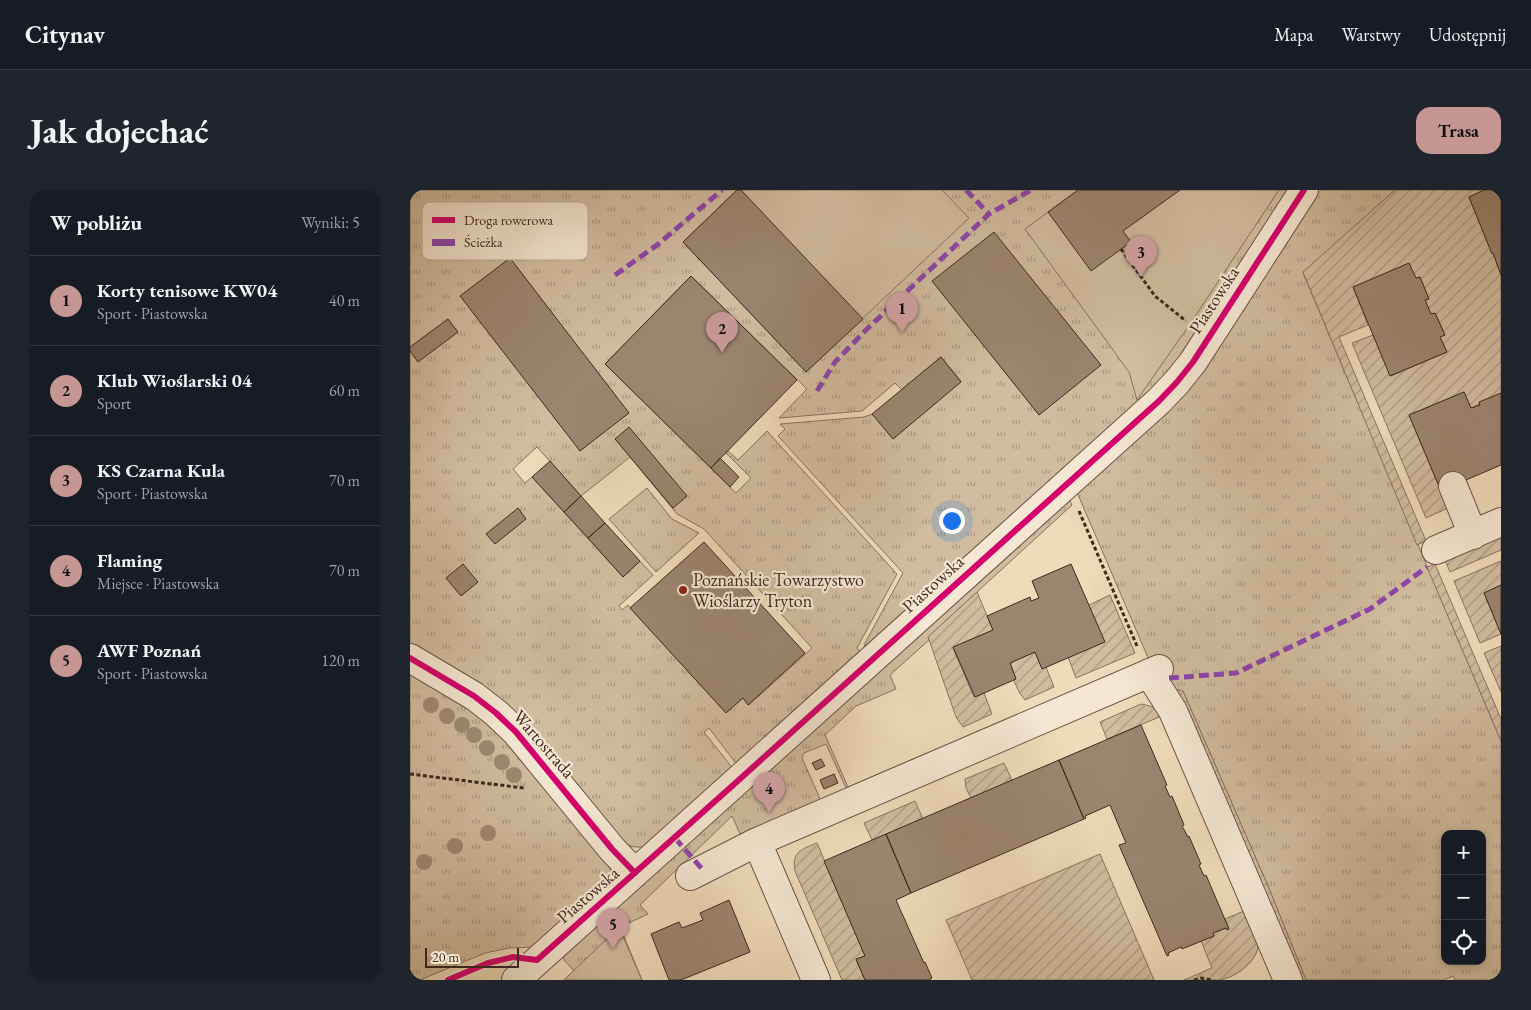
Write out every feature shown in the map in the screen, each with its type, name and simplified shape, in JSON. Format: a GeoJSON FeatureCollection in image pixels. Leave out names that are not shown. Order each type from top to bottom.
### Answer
{"type":"FeatureCollection","features":[{"type":"Feature","properties":{"kind":"street","name":"Piastowska"},"geometry":{"type":"LineString","coordinates":[[516,980],[1177,382],[1193,362],[1304,190]]}},
{"type":"Feature","properties":{"kind":"street"},"geometry":{"type":"LineString","coordinates":[[1453,486],[1473,535]]}},
{"type":"Feature","properties":{"kind":"street"},"geometry":{"type":"LineString","coordinates":[[1436,550],[1501,522]]}},
{"type":"Feature","properties":{"kind":"street","name":"Wartostrada"},"geometry":{"type":"LineString","coordinates":[[410,658],[474,696],[516,732],[612,849],[635,873]]}},
{"type":"Feature","properties":{"kind":"street"},"geometry":{"type":"LineString","coordinates":[[690,876],[757,842],[1154,671],[1173,711],[1288,980]]}},
{"type":"Feature","properties":{"kind":"street"},"geometry":{"type":"LineString","coordinates":[[757,842],[816,980]]}},
{"type":"Feature","properties":{"kind":"path"},"geometry":{"type":"LineString","coordinates":[[1121,249],[1155,296],[1177,314]]}},
{"type":"Feature","properties":{"kind":"path"},"geometry":{"type":"LineString","coordinates":[[1067,483],[1154,671]]}},
{"type":"Feature","properties":{"kind":"path"},"geometry":{"type":"LineString","coordinates":[[410,774],[566,792]]}},
{"type":"Feature","properties":{"kind":"path"},"geometry":{"type":"LineString","coordinates":[[1194,980],[1201,978],[1212,980]]}},
{"type":"Feature","properties":{"kind":"green space"},"geometry":{"type":"Polygon","coordinates":[[[410,190],[1292,190],[1170,374],[867,649],[864,645],[903,573],[778,436],[785,429],[780,424],[864,417],[872,414],[893,439],[961,381],[941,357],[902,390],[895,383],[862,411],[779,418],[807,389],[691,276],[605,364],[736,493],[751,478],[726,453],[728,451],[738,460],[767,431],[897,574],[857,648],[862,654],[738,766],[709,728],[704,732],[734,770],[648,845],[633,847],[619,841],[410,647],[410,190]],[[537,447],[513,469],[525,483],[532,477],[623,577],[640,561],[653,575],[619,606],[622,610],[628,605],[726,713],[743,698],[749,705],[812,648],[704,529],[677,514],[630,457],[581,496],[537,447]]]}},
{"type":"Feature","properties":{"kind":"green space"},"geometry":{"type":"Polygon","coordinates":[[[737,190],[942,190],[969,218],[806,372],[683,242],[737,190]]]}},
{"type":"Feature","properties":{"kind":"green space"},"geometry":{"type":"Polygon","coordinates":[[[1078,190],[1279,190],[1137,400],[1129,372],[1025,229],[1078,190]]]}},
{"type":"Feature","properties":{"kind":"green space"},"geometry":{"type":"Polygon","coordinates":[[[1316,190],[1395,190],[1303,273],[1501,741],[1501,980],[1455,980],[1453,976],[1444,980],[1306,980],[1268,886],[1183,691],[1174,689],[1159,655],[1149,660],[1076,490],[1316,190]]]}},
{"type":"Feature","properties":{"kind":"green space"},"geometry":{"type":"Polygon","coordinates":[[[1395,190],[1484,190],[1469,197],[1501,275],[1501,393],[1471,408],[1464,392],[1409,415],[1448,508],[1426,518],[1352,343],[1373,335],[1391,376],[1447,352],[1440,337],[1445,335],[1435,313],[1431,314],[1425,300],[1429,299],[1420,277],[1416,278],[1409,264],[1353,287],[1368,325],[1339,337],[1426,541],[1417,545],[1303,272],[1395,190]]]}},
{"type":"Feature","properties":{"kind":"green space"},"geometry":{"type":"Polygon","coordinates":[[[647,488],[672,519],[699,533],[656,572],[609,519],[647,488]]]}},
{"type":"Feature","properties":{"kind":"green space"},"geometry":{"type":"Polygon","coordinates":[[[1068,497],[1072,505],[928,637],[929,640],[890,675],[896,689],[856,706],[825,735],[848,787],[927,753],[928,755],[847,790],[826,744],[804,753],[802,758],[821,801],[741,836],[732,816],[640,905],[648,914],[620,927],[642,980],[564,980],[574,971],[564,960],[563,954],[1068,497]]]}},
{"type":"Feature","properties":{"kind":"green space"},"geometry":{"type":"Polygon","coordinates":[[[1501,536],[1501,550],[1450,572],[1445,560],[1501,536]]]}},
{"type":"Feature","properties":{"kind":"green space"},"geometry":{"type":"Polygon","coordinates":[[[1501,561],[1501,585],[1484,593],[1501,634],[1480,643],[1454,581],[1501,561]]]}},
{"type":"Feature","properties":{"kind":"green space"},"geometry":{"type":"Polygon","coordinates":[[[1435,564],[1501,719],[1501,741],[1427,567],[1435,564]]]}},
{"type":"Feature","properties":{"kind":"green space"},"geometry":{"type":"Polygon","coordinates":[[[977,592],[993,630],[953,648],[974,697],[984,693],[992,714],[963,727],[956,717],[928,637],[977,592]]]}},
{"type":"Feature","properties":{"kind":"green space"},"geometry":{"type":"Polygon","coordinates":[[[1110,595],[1135,653],[1076,678],[1068,657],[1089,605],[1110,595]]]}},
{"type":"Feature","properties":{"kind":"green space"},"geometry":{"type":"Polygon","coordinates":[[[1501,646],[1501,692],[1484,653],[1501,646]]]}},
{"type":"Feature","properties":{"kind":"green space"},"geometry":{"type":"Polygon","coordinates":[[[1035,652],[1042,668],[1046,667],[1054,687],[1025,700],[1014,681],[1016,679],[1010,663],[1035,652]]]}},
{"type":"Feature","properties":{"kind":"green space"},"geometry":{"type":"Polygon","coordinates":[[[410,669],[489,720],[610,863],[611,872],[609,880],[535,947],[509,948],[485,953],[420,980],[410,980],[410,669]]]}},
{"type":"Feature","properties":{"kind":"green space"},"geometry":{"type":"Polygon","coordinates":[[[1174,689],[1183,691],[1268,886],[1306,980],[1299,980],[1174,689]]]}},
{"type":"Feature","properties":{"kind":"green space"},"geometry":{"type":"Polygon","coordinates":[[[1141,704],[1154,707],[1164,715],[1107,739],[1100,722],[1141,704]]]}},
{"type":"Feature","properties":{"kind":"green space"},"geometry":{"type":"Polygon","coordinates":[[[1004,763],[1012,780],[971,798],[966,788],[965,779],[1004,763]]]}},
{"type":"Feature","properties":{"kind":"green space"},"geometry":{"type":"Polygon","coordinates":[[[915,801],[923,819],[872,840],[864,823],[915,801]]]}},
{"type":"Feature","properties":{"kind":"green space"},"geometry":{"type":"Polygon","coordinates":[[[817,843],[865,956],[856,960],[865,980],[842,980],[795,871],[796,855],[802,849],[817,843]]]}},
{"type":"Feature","properties":{"kind":"green space"},"geometry":{"type":"Polygon","coordinates":[[[1100,854],[1154,980],[972,980],[946,920],[1100,854]]]}},
{"type":"Feature","properties":{"kind":"green space"},"geometry":{"type":"Polygon","coordinates":[[[1244,911],[1258,939],[1256,954],[1252,960],[1233,976],[1219,980],[1184,980],[1212,968],[1201,941],[1214,936],[1213,933],[1226,928],[1227,930],[1229,929],[1225,919],[1244,911]]]}},
{"type":"Feature","properties":{"kind":"green space"},"geometry":{"type":"Polygon","coordinates":[[[619,927],[642,980],[564,980],[619,927]]]}},
{"type":"Feature","properties":{"kind":"building"},"geometry":{"type":"Polygon","coordinates":[[[737,190],[741,190],[863,319],[806,372],[683,242],[737,190]]]}},
{"type":"Feature","properties":{"kind":"building"},"geometry":{"type":"Polygon","coordinates":[[[1078,190],[1180,190],[1123,231],[1131,242],[1091,271],[1048,212],[1078,190]]]}},
{"type":"Feature","properties":{"kind":"building"},"geometry":{"type":"Polygon","coordinates":[[[1484,190],[1501,190],[1501,275],[1469,197],[1484,190]]]}},
{"type":"Feature","properties":{"kind":"building"},"geometry":{"type":"Polygon","coordinates":[[[994,232],[1101,365],[1039,415],[932,281],[994,232]]]}},
{"type":"Feature","properties":{"kind":"building"},"geometry":{"type":"Polygon","coordinates":[[[507,260],[512,260],[629,413],[580,451],[460,296],[507,260]]]}},
{"type":"Feature","properties":{"kind":"building"},"geometry":{"type":"Polygon","coordinates":[[[1409,263],[1416,278],[1420,277],[1429,299],[1425,300],[1431,314],[1435,313],[1445,335],[1440,337],[1447,352],[1390,376],[1353,287],[1409,263]]]}},
{"type":"Feature","properties":{"kind":"building"},"geometry":{"type":"Polygon","coordinates":[[[691,276],[797,380],[711,468],[605,364],[691,276]]]}},
{"type":"Feature","properties":{"kind":"building"},"geometry":{"type":"Polygon","coordinates":[[[448,319],[458,332],[418,362],[410,351],[410,347],[448,319]]]}},
{"type":"Feature","properties":{"kind":"building"},"geometry":{"type":"Polygon","coordinates":[[[941,357],[961,382],[893,439],[872,414],[941,357]]]}},
{"type":"Feature","properties":{"kind":"building"},"geometry":{"type":"Polygon","coordinates":[[[1464,392],[1471,408],[1480,405],[1479,402],[1501,393],[1501,465],[1466,480],[1466,482],[1465,480],[1441,491],[1409,415],[1464,392]]]}},
{"type":"Feature","properties":{"kind":"building"},"geometry":{"type":"Polygon","coordinates":[[[629,427],[687,496],[673,508],[615,439],[629,427]]]}},
{"type":"Feature","properties":{"kind":"building"},"geometry":{"type":"Polygon","coordinates":[[[720,458],[739,477],[730,487],[711,468],[720,458]]]}},
{"type":"Feature","properties":{"kind":"building"},"geometry":{"type":"Polygon","coordinates":[[[550,461],[581,496],[564,512],[532,477],[550,461]]]}},
{"type":"Feature","properties":{"kind":"building"},"geometry":{"type":"Polygon","coordinates":[[[581,496],[605,523],[588,538],[564,512],[581,496]]]}},
{"type":"Feature","properties":{"kind":"building"},"geometry":{"type":"Polygon","coordinates":[[[518,508],[526,519],[495,544],[486,534],[518,508]]]}},
{"type":"Feature","properties":{"kind":"building"},"geometry":{"type":"Polygon","coordinates":[[[605,523],[640,561],[623,577],[588,538],[605,523]]]}},
{"type":"Feature","properties":{"kind":"building"},"geometry":{"type":"Polygon","coordinates":[[[704,542],[805,653],[748,705],[743,698],[726,713],[630,608],[704,542]]]}},
{"type":"Feature","properties":{"kind":"building"},"geometry":{"type":"Polygon","coordinates":[[[463,564],[478,582],[461,596],[446,578],[463,564]]]}},
{"type":"Feature","properties":{"kind":"building"},"geometry":{"type":"Polygon","coordinates":[[[1071,564],[1105,642],[1042,669],[1035,652],[1010,663],[1016,679],[975,697],[953,647],[993,630],[987,616],[1030,597],[1031,601],[1039,598],[1032,581],[1071,564]]]}},
{"type":"Feature","properties":{"kind":"building"},"geometry":{"type":"Polygon","coordinates":[[[1501,585],[1501,634],[1484,593],[1501,585]]]}},
{"type":"Feature","properties":{"kind":"building"},"geometry":{"type":"Polygon","coordinates":[[[1141,725],[1167,785],[1165,786],[1170,797],[1172,796],[1184,825],[1182,826],[1189,836],[1201,864],[1199,865],[1204,876],[1206,875],[1229,929],[1227,930],[1226,928],[1213,933],[1214,936],[1182,949],[1181,947],[1168,953],[1169,955],[1167,956],[1119,845],[1126,843],[1110,805],[1085,816],[1086,818],[1084,819],[1059,760],[1141,725]]]}},
{"type":"Feature","properties":{"kind":"building"},"geometry":{"type":"Polygon","coordinates":[[[821,759],[825,766],[816,770],[812,763],[821,759]]]}},
{"type":"Feature","properties":{"kind":"building"},"geometry":{"type":"Polygon","coordinates":[[[1059,760],[1084,819],[911,893],[886,834],[1059,760]]]}},
{"type":"Feature","properties":{"kind":"building"},"geometry":{"type":"Polygon","coordinates":[[[834,774],[838,783],[824,789],[820,780],[834,774]]]}},
{"type":"Feature","properties":{"kind":"building"},"geometry":{"type":"Polygon","coordinates":[[[886,834],[911,893],[896,900],[932,978],[930,980],[865,980],[856,959],[865,956],[824,861],[886,834]]]}},
{"type":"Feature","properties":{"kind":"building"},"geometry":{"type":"Polygon","coordinates":[[[729,900],[750,952],[681,980],[669,980],[651,934],[679,922],[682,928],[703,920],[700,913],[729,900]]]}},
{"type":"Feature","properties":{"kind":"marked path"},"geometry":{"type":"LineString","coordinates":[[615,275],[657,245],[722,190]]}},
{"type":"Feature","properties":{"kind":"marked path"},"geometry":{"type":"LineString","coordinates":[[966,190],[989,214]]}},
{"type":"Feature","properties":{"kind":"marked path"},"geometry":{"type":"LineString","coordinates":[[817,391],[835,362],[867,329],[989,214],[1031,190]]}},
{"type":"Feature","properties":{"kind":"marked path"},"geometry":{"type":"LineString","coordinates":[[1169,678],[1236,673],[1370,609],[1427,567]]}},
{"type":"Feature","properties":{"kind":"marked path"},"geometry":{"type":"LineString","coordinates":[[675,838],[703,870]]}},
{"type":"Feature","properties":{"kind":"cycle path"},"geometry":{"type":"LineString","coordinates":[[448,980],[488,963],[513,957],[537,960],[1159,401],[1193,362],[1304,190]]}},
{"type":"Feature","properties":{"kind":"cycle path"},"geometry":{"type":"LineString","coordinates":[[410,658],[474,696],[516,732],[612,849],[635,873]]}},
{"type":"Feature","properties":{"kind":"place","name":"KS Czarna Kula"},"geometry":{"type":"Point","coordinates":[1141,277]}},
{"type":"Feature","properties":{"kind":"place","name":"Korty tenisowe KW04"},"geometry":{"type":"Point","coordinates":[902,333]}},
{"type":"Feature","properties":{"kind":"place","name":"Klub Wioślarski 04"},"geometry":{"type":"Point","coordinates":[722,353]}},
{"type":"Feature","properties":{"kind":"place","name":"Poznańskie Towarzystwo Wioślarzy Tryton"},"geometry":{"type":"Point","coordinates":[683,590]}},
{"type":"Feature","properties":{"kind":"place","name":"Flaming"},"geometry":{"type":"Point","coordinates":[769,813]}},
{"type":"Feature","properties":{"kind":"place","name":"AWF Poznań"},"geometry":{"type":"Point","coordinates":[613,949]}}]}
